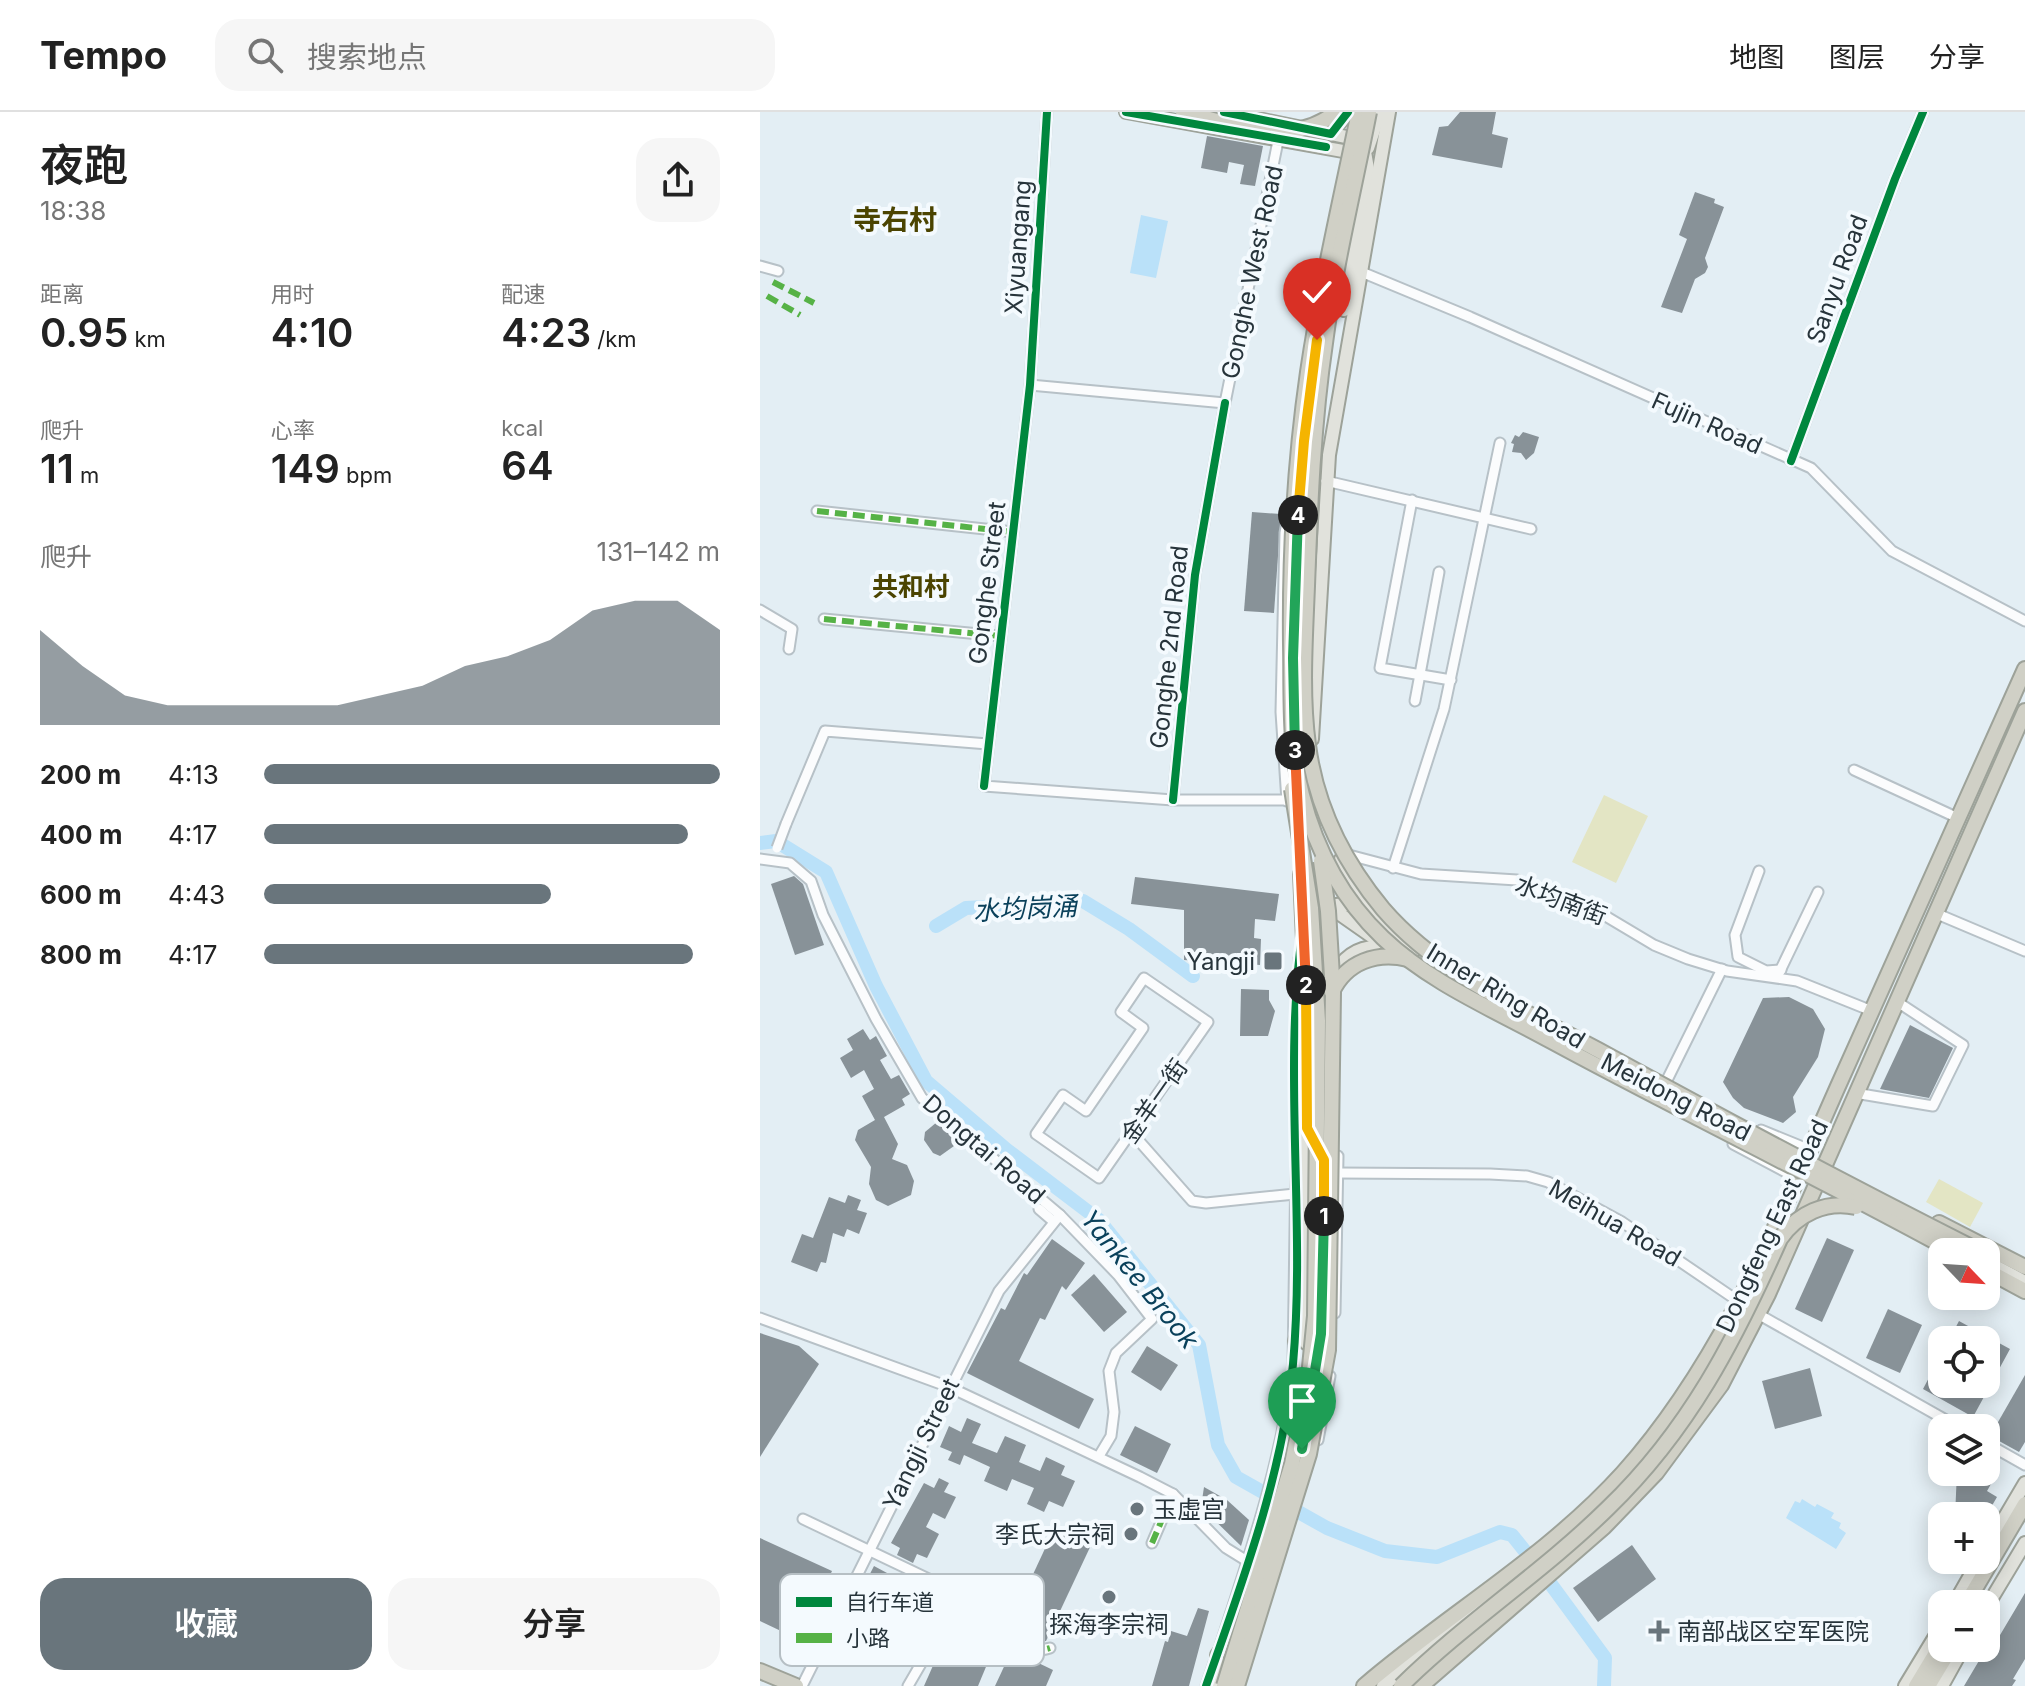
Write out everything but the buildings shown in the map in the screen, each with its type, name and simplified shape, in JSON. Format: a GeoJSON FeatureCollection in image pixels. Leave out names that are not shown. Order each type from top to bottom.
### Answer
{"type":"FeatureCollection","features":[{"type":"Feature","properties":{"kind":"highway"},"geometry":{"type":"LineString","coordinates":[[1183,112],[1249,128],[1284,132],[1314,126],[1336,112]]}},
{"type":"Feature","properties":{"kind":"highway","name":"Inner Ring Road"},"geometry":{"type":"LineString","coordinates":[[1363,112],[1307,382],[1293,518],[1291,617],[1294,740],[1302,797],[1334,876],[1349,901],[1384,938],[1434,976],[1704,1123],[1928,1239]]}},
{"type":"Feature","properties":{"kind":"highway","name":"Inner Ring Road"},"geometry":{"type":"LineString","coordinates":[[1363,112],[1330,310],[1314,430],[1306,623],[1308,745],[1323,807],[1351,866],[1407,934],[1436,958],[1526,1012],[1954,1238]]}},
{"type":"Feature","properties":{"kind":"highway"},"geometry":{"type":"LineString","coordinates":[[1291,617],[1285,735],[1311,908],[1320,1075]]}},
{"type":"Feature","properties":{"kind":"highway","name":"Dongfeng East Road"},"geometry":{"type":"LineString","coordinates":[[1523,1566],[1599,1498],[1647,1445],[1699,1374],[1738,1301],[1810,1150],[2025,669]]}},
{"type":"Feature","properties":{"kind":"highway","name":"Dongfeng East Road"},"geometry":{"type":"LineString","coordinates":[[1547,1575],[1620,1512],[1667,1460],[1721,1385],[1758,1314],[2025,711]]}},
{"type":"Feature","properties":{"kind":"highway"},"geometry":{"type":"LineString","coordinates":[[1240,1686],[1309,1454],[1328,1350],[1332,1234],[1333,985],[1328,911],[1311,798],[1308,745]]}},
{"type":"Feature","properties":{"kind":"highway"},"geometry":{"type":"LineString","coordinates":[[1222,1686],[1287,1482],[1309,1377],[1318,1271],[1323,1019],[1330,997],[1345,972],[1369,959],[1389,956],[1415,961],[1526,1012]]}},
{"type":"Feature","properties":{"kind":"highway"},"geometry":{"type":"LineString","coordinates":[[1748,1131],[1856,1179],[2025,1267]]}},
{"type":"Feature","properties":{"kind":"highway"},"geometry":{"type":"LineString","coordinates":[[1399,1686],[1453,1637],[1575,1539],[1651,1462],[1721,1363],[1780,1239],[1791,1225],[1825,1206],[1850,1206],[1928,1240]]}},
{"type":"Feature","properties":{"kind":"highway","name":"Inner Ring Road"},"geometry":{"type":"LineString","coordinates":[[2000,1262],[2025,1274]]}},
{"type":"Feature","properties":{"kind":"highway"},"geometry":{"type":"LineString","coordinates":[[2000,1279],[2025,1287]]}},
{"type":"Feature","properties":{"kind":"highway"},"geometry":{"type":"LineString","coordinates":[[1974,1590],[2025,1504]]}},
{"type":"Feature","properties":{"kind":"highway"},"geometry":{"type":"LineString","coordinates":[[1985,1590],[2025,1523]]}},
{"type":"Feature","properties":{"kind":"highway"},"geometry":{"type":"LineString","coordinates":[[1364,1686],[1523,1566]]}},
{"type":"Feature","properties":{"kind":"highway"},"geometry":{"type":"LineString","coordinates":[[1421,1686],[1547,1575]]}},
{"type":"Feature","properties":{"kind":"highway"},"geometry":{"type":"LineString","coordinates":[[1916,1686],[1931,1662]]}},
{"type":"Feature","properties":{"kind":"highway"},"geometry":{"type":"LineString","coordinates":[[1928,1686],[1943,1662]]}},
{"type":"Feature","properties":{"kind":"highway"},"geometry":{"type":"LineString","coordinates":[[760,1671],[796,1686]]}},
{"type":"Feature","properties":{"kind":"highway"},"geometry":{"type":"LineString","coordinates":[[760,1682],[767,1686]]}},
{"type":"Feature","properties":{"kind":"main road"},"geometry":{"type":"LineString","coordinates":[[1126,112],[1326,147],[1358,155],[1368,166],[1338,348],[1326,481],[1315,676],[1314,839]]}},
{"type":"Feature","properties":{"kind":"main road"},"geometry":{"type":"LineString","coordinates":[[1224,112],[1357,139]]}},
{"type":"Feature","properties":{"kind":"main road"},"geometry":{"type":"LineString","coordinates":[[1331,134],[1348,112]]}},
{"type":"Feature","properties":{"kind":"main road"},"geometry":{"type":"LineString","coordinates":[[1358,155],[1357,139],[1363,112]]}},
{"type":"Feature","properties":{"kind":"main road"},"geometry":{"type":"LineString","coordinates":[[1222,1686],[1242,1641],[1300,1401],[1307,1309],[1307,1128],[1293,658],[1300,479],[1315,352],[1347,190],[1358,155],[1380,112]]}},
{"type":"Feature","properties":{"kind":"main road"},"geometry":{"type":"LineString","coordinates":[[1329,455],[1389,112]]}},
{"type":"Feature","properties":{"kind":"main road"},"geometry":{"type":"LineString","coordinates":[[1326,147],[1341,165],[1347,190]]}},
{"type":"Feature","properties":{"kind":"main road"},"geometry":{"type":"LineString","coordinates":[[1222,1686],[1277,1500],[1308,1419],[1323,1317],[1325,896],[1296,773]]}},
{"type":"Feature","properties":{"kind":"main road"},"geometry":{"type":"LineString","coordinates":[[1312,793],[1360,894],[1384,927]]}},
{"type":"Feature","properties":{"kind":"main road"},"geometry":{"type":"LineString","coordinates":[[1315,865],[1325,908]]}},
{"type":"Feature","properties":{"kind":"main road"},"geometry":{"type":"LineString","coordinates":[[1303,927],[1313,912],[1349,903],[1358,906],[1384,927]]}},
{"type":"Feature","properties":{"kind":"main road","name":"Meidong Road"},"geometry":{"type":"LineString","coordinates":[[1325,908],[1390,949],[1529,1027],[1799,1173]]}},
{"type":"Feature","properties":{"kind":"main road","name":"Meidong Road"},"geometry":{"type":"LineString","coordinates":[[1384,927],[1429,966],[1582,1042],[1778,1150],[1810,1150]]}},
{"type":"Feature","properties":{"kind":"main road"},"geometry":{"type":"LineString","coordinates":[[1324,999],[1336,969],[1349,955],[1368,947],[1390,949]]}},
{"type":"Feature","properties":{"kind":"main road"},"geometry":{"type":"LineString","coordinates":[[1324,1205],[1338,1173]]}},
{"type":"Feature","properties":{"kind":"main road"},"geometry":{"type":"LineString","coordinates":[[1817,1178],[1928,1238]]}},
{"type":"Feature","properties":{"kind":"main road"},"geometry":{"type":"LineString","coordinates":[[1817,1178],[1939,1238]]}},
{"type":"Feature","properties":{"kind":"main road"},"geometry":{"type":"LineString","coordinates":[[2000,1274],[2025,1287]]}},
{"type":"Feature","properties":{"kind":"main road"},"geometry":{"type":"LineString","coordinates":[[1295,1341],[1307,1309]]}},
{"type":"Feature","properties":{"kind":"main road"},"geometry":{"type":"LineString","coordinates":[[1323,1317],[1333,1340]]}},
{"type":"Feature","properties":{"kind":"main road"},"geometry":{"type":"LineString","coordinates":[[2000,1525],[2025,1483]]}},
{"type":"Feature","properties":{"kind":"main road"},"geometry":{"type":"LineString","coordinates":[[1997,1590],[2025,1543]]}},
{"type":"Feature","properties":{"kind":"main road","name":"Dongfeng East Road"},"geometry":{"type":"LineString","coordinates":[[1383,1686],[1523,1566]]}},
{"type":"Feature","properties":{"kind":"main road","name":"Dongfeng East Road"},"geometry":{"type":"LineString","coordinates":[[1399,1686],[1474,1625],[1547,1575]]}},
{"type":"Feature","properties":{"kind":"main road"},"geometry":{"type":"LineString","coordinates":[[1222,1686],[1217,1655],[1237,1627]]}},
{"type":"Feature","properties":{"kind":"main road"},"geometry":{"type":"LineString","coordinates":[[1242,1641],[1256,1646]]}},
{"type":"Feature","properties":{"kind":"main road"},"geometry":{"type":"LineString","coordinates":[[1905,1686],[1928,1648]]}},
{"type":"Feature","properties":{"kind":"main road"},"geometry":{"type":"LineString","coordinates":[[1942,1686],[1955,1662]]}},
{"type":"Feature","properties":{"kind":"street","name":"Xiyuangang"},"geometry":{"type":"LineString","coordinates":[[1030,385],[1047,112]]}},
{"type":"Feature","properties":{"kind":"street","name":"Sanyu Road"},"geometry":{"type":"LineString","coordinates":[[1791,461],[1895,179],[1923,112]]}},
{"type":"Feature","properties":{"kind":"street","name":"Gonghe West Road"},"geometry":{"type":"LineString","coordinates":[[1225,403],[1278,141]]}},
{"type":"Feature","properties":{"kind":"street"},"geometry":{"type":"LineString","coordinates":[[760,266],[778,271]]}},
{"type":"Feature","properties":{"kind":"street","name":"Fujin Road"},"geometry":{"type":"LineString","coordinates":[[1359,271],[1485,323],[1811,468],[1892,551],[2025,621]]}},
{"type":"Feature","properties":{"kind":"street"},"geometry":{"type":"LineString","coordinates":[[1030,385],[1225,403]]}},
{"type":"Feature","properties":{"kind":"street","name":"Gonghe Street"},"geometry":{"type":"LineString","coordinates":[[1030,385],[984,786],[1173,800]]}},
{"type":"Feature","properties":{"kind":"street","name":"Gonghe 2nd Road"},"geometry":{"type":"LineString","coordinates":[[1173,800],[1195,575],[1225,403]]}},
{"type":"Feature","properties":{"kind":"street"},"geometry":{"type":"LineString","coordinates":[[1393,868],[1425,773],[1451,680],[1500,443]]}},
{"type":"Feature","properties":{"kind":"street"},"geometry":{"type":"LineString","coordinates":[[1298,825],[1287,800],[1281,693],[1286,521],[1300,479]]}},
{"type":"Feature","properties":{"kind":"street"},"geometry":{"type":"LineString","coordinates":[[1326,481],[1531,529]]}},
{"type":"Feature","properties":{"kind":"street"},"geometry":{"type":"LineString","coordinates":[[1412,500],[1380,668],[1451,680]]}},
{"type":"Feature","properties":{"kind":"street"},"geometry":{"type":"LineString","coordinates":[[817,511],[1013,532]]}},
{"type":"Feature","properties":{"kind":"street"},"geometry":{"type":"LineString","coordinates":[[1415,701],[1439,572]]}},
{"type":"Feature","properties":{"kind":"street"},"geometry":{"type":"LineString","coordinates":[[760,610],[792,629],[789,649]]}},
{"type":"Feature","properties":{"kind":"street"},"geometry":{"type":"LineString","coordinates":[[824,619],[1000,636]]}},
{"type":"Feature","properties":{"kind":"street"},"geometry":{"type":"LineString","coordinates":[[1281,693],[1293,658]]}},
{"type":"Feature","properties":{"kind":"street"},"geometry":{"type":"LineString","coordinates":[[773,860],[825,731],[988,744]]}},
{"type":"Feature","properties":{"kind":"street"},"geometry":{"type":"LineString","coordinates":[[1854,770],[1958,818]]}},
{"type":"Feature","properties":{"kind":"street"},"geometry":{"type":"LineString","coordinates":[[1173,800],[1287,800]]}},
{"type":"Feature","properties":{"kind":"street","name":"水均南街"},"geometry":{"type":"LineString","coordinates":[[1338,851],[1393,868],[1453,878],[1517,880],[1555,897],[1592,908],[1654,945],[1722,969],[1778,974]]}},
{"type":"Feature","properties":{"kind":"street","name":"Dongtai Road"},"geometry":{"type":"LineString","coordinates":[[760,859],[790,863],[811,881],[823,915],[876,1019],[922,1098],[1118,1275],[1152,1319],[1116,1353],[1109,1371],[1114,1412],[1111,1436],[1099,1456]]}},
{"type":"Feature","properties":{"kind":"street"},"geometry":{"type":"LineString","coordinates":[[1759,871],[1735,935],[1738,957],[1766,971],[1872,1011]]}},
{"type":"Feature","properties":{"kind":"street"},"geometry":{"type":"LineString","coordinates":[[1778,974],[1818,892]]}},
{"type":"Feature","properties":{"kind":"street"},"geometry":{"type":"LineString","coordinates":[[1935,913],[2025,951]]}},
{"type":"Feature","properties":{"kind":"street"},"geometry":{"type":"LineString","coordinates":[[1206,1686],[1247,1561],[1277,1500],[1295,1341],[1297,1004],[1303,927]]}},
{"type":"Feature","properties":{"kind":"street"},"geometry":{"type":"LineString","coordinates":[[1240,1686],[1297,1518],[1322,1423],[1333,1340],[1338,1173],[1338,997],[1340,972],[1349,955]]}},
{"type":"Feature","properties":{"kind":"street"},"geometry":{"type":"LineString","coordinates":[[1667,1080],[1722,969]]}},
{"type":"Feature","properties":{"kind":"street","name":"金羊一街"},"geometry":{"type":"LineString","coordinates":[[1144,978],[1208,1022],[1132,1133],[1099,1178],[1036,1134],[1063,1095],[1086,1111],[1143,1028],[1121,1012],[1144,978]]}},
{"type":"Feature","properties":{"kind":"street"},"geometry":{"type":"LineString","coordinates":[[1855,1093],[1933,1106],[1963,1045],[1896,1001]]}},
{"type":"Feature","properties":{"kind":"street"},"geometry":{"type":"LineString","coordinates":[[1582,1042],[1667,1080],[1781,1140],[1810,1150]]}},
{"type":"Feature","properties":{"kind":"street"},"geometry":{"type":"LineString","coordinates":[[1307,1128],[1324,1160],[1338,1173]]}},
{"type":"Feature","properties":{"kind":"street"},"geometry":{"type":"LineString","coordinates":[[1132,1133],[1192,1201],[1206,1203],[1295,1194]]}},
{"type":"Feature","properties":{"kind":"street"},"geometry":{"type":"LineString","coordinates":[[1307,1213],[1338,1173]]}},
{"type":"Feature","properties":{"kind":"street","name":"Meihua Road"},"geometry":{"type":"LineString","coordinates":[[1338,1173],[1503,1174],[1548,1182],[1622,1222],[1738,1301]]}},
{"type":"Feature","properties":{"kind":"street"},"geometry":{"type":"LineString","coordinates":[[1817,1178],[1928,1245]]}},
{"type":"Feature","properties":{"kind":"street"},"geometry":{"type":"LineString","coordinates":[[1039,1209],[1057,1218]]}},
{"type":"Feature","properties":{"kind":"street","name":"Yangji Street"},"geometry":{"type":"LineString","coordinates":[[857,1574],[999,1291],[1057,1218]]}},
{"type":"Feature","properties":{"kind":"street"},"geometry":{"type":"LineString","coordinates":[[2000,1282],[2025,1298]]}},
{"type":"Feature","properties":{"kind":"street"},"geometry":{"type":"LineString","coordinates":[[1758,1314],[1935,1414]]}},
{"type":"Feature","properties":{"kind":"street"},"geometry":{"type":"LineString","coordinates":[[760,1318],[949,1387],[1099,1456],[1173,1494],[1226,1548],[1247,1561]]}},
{"type":"Feature","properties":{"kind":"street"},"geometry":{"type":"LineString","coordinates":[[2000,1451],[2025,1465]]}},
{"type":"Feature","properties":{"kind":"street"},"geometry":{"type":"LineString","coordinates":[[1152,1543],[1173,1494]]}},
{"type":"Feature","properties":{"kind":"street"},"geometry":{"type":"LineString","coordinates":[[803,1519],[920,1574]]}},
{"type":"Feature","properties":{"kind":"street"},"geometry":{"type":"LineString","coordinates":[[1044,1650],[1050,1648]]}},
{"type":"Feature","properties":{"kind":"street"},"geometry":{"type":"LineString","coordinates":[[1358,1686],[1399,1657]]}},
{"type":"Feature","properties":{"kind":"street","name":"Yangji Street"},"geometry":{"type":"LineString","coordinates":[[802,1686],[812,1666]]}},
{"type":"Feature","properties":{"kind":"street"},"geometry":{"type":"LineString","coordinates":[[908,1686],[920,1666]]}},
{"type":"Feature","properties":{"kind":"green space"},"geometry":{"type":"Polygon","coordinates":[[[1604,795],[1648,816],[1616,883],[1572,862],[1604,795]]]}},
{"type":"Feature","properties":{"kind":"green space"},"geometry":{"type":"Polygon","coordinates":[[[1939,1179],[1983,1203],[1970,1227],[1926,1202],[1939,1179]]]}},
{"type":"Feature","properties":{"kind":"water"},"geometry":{"type":"Polygon","coordinates":[[[1141,215],[1168,221],[1156,278],[1130,273],[1141,215]]]}},
{"type":"Feature","properties":{"kind":"water"},"geometry":{"type":"Polygon","coordinates":[[[1802,1499],[1834,1513],[1831,1518],[1841,1523],[1839,1528],[1846,1533],[1836,1549],[1786,1518],[1795,1501],[1800,1503],[1802,1499]]]}},
{"type":"Feature","properties":{"kind":"waterway","name":"Yankee Brook"},"geometry":{"type":"LineString","coordinates":[[760,843],[776,841],[826,872],[876,986],[926,1081],[1007,1150],[1099,1220],[1199,1345],[1218,1445],[1236,1477],[1327,1528],[1385,1551],[1437,1557],[1500,1532],[1512,1535],[1528,1555]]}},
{"type":"Feature","properties":{"kind":"waterway","name":"水均岗涌"},"geometry":{"type":"LineString","coordinates":[[936,926],[966,908],[1083,901],[1129,929],[1193,976]]}},
{"type":"Feature","properties":{"kind":"waterway","name":"Yankee Brook"},"geometry":{"type":"LineString","coordinates":[[1539,1568],[1605,1658],[1604,1686]]}},
{"type":"Feature","properties":{"kind":"marked path"},"geometry":{"type":"LineString","coordinates":[[773,282],[814,303]]}},
{"type":"Feature","properties":{"kind":"marked path"},"geometry":{"type":"LineString","coordinates":[[767,296],[800,315]]}},
{"type":"Feature","properties":{"kind":"marked path"},"geometry":{"type":"LineString","coordinates":[[817,511],[1013,532]]}},
{"type":"Feature","properties":{"kind":"marked path"},"geometry":{"type":"LineString","coordinates":[[824,619],[1000,636]]}},
{"type":"Feature","properties":{"kind":"marked path"},"geometry":{"type":"LineString","coordinates":[[1152,1543],[1173,1494]]}},
{"type":"Feature","properties":{"kind":"marked path"},"geometry":{"type":"LineString","coordinates":[[1044,1649],[1050,1648]]}},
{"type":"Feature","properties":{"kind":"cycle path"},"geometry":{"type":"LineString","coordinates":[[984,786],[1030,385],[1047,112]]}},
{"type":"Feature","properties":{"kind":"cycle path"},"geometry":{"type":"LineString","coordinates":[[1126,112],[1326,147]]}},
{"type":"Feature","properties":{"kind":"cycle path"},"geometry":{"type":"LineString","coordinates":[[1224,112],[1331,134],[1348,112]]}},
{"type":"Feature","properties":{"kind":"cycle path"},"geometry":{"type":"LineString","coordinates":[[1791,461],[1895,179],[1923,112]]}},
{"type":"Feature","properties":{"kind":"cycle path"},"geometry":{"type":"LineString","coordinates":[[1173,800],[1195,575],[1225,403]]}},
{"type":"Feature","properties":{"kind":"cycle path"},"geometry":{"type":"LineString","coordinates":[[1206,1686],[1271,1487],[1288,1405],[1293,1364],[1297,1255],[1294,1036],[1303,927]]}},
{"type":"Feature","properties":{"kind":"place","name":"Yangji"},"geometry":{"type":"Point","coordinates":[1273,961]}},
{"type":"Feature","properties":{"kind":"place","name":"玉虛宫"},"geometry":{"type":"Point","coordinates":[1137,1509]}},
{"type":"Feature","properties":{"kind":"place","name":"李氏大宗祠"},"geometry":{"type":"Point","coordinates":[1131,1534]}},
{"type":"Feature","properties":{"kind":"place","name":"探海李宗祠"},"geometry":{"type":"Point","coordinates":[1109,1597]}},
{"type":"Feature","properties":{"kind":"place","name":"南部战区空军医院"},"geometry":{"type":"Point","coordinates":[1659,1631]}},
{"type":"Feature","properties":{"kind":"district","name":"寺右村"},"geometry":{"type":"Point","coordinates":[895,220]}},
{"type":"Feature","properties":{"kind":"district","name":"共和村"},"geometry":{"type":"Point","coordinates":[911,586]}},
{"type":"Feature","properties":{"kind":"route"},"geometry":{"type":"LineString","coordinates":[[1302,1449],[1323,1317],[1324,1160],[1307,1128],[1306,961],[1300,885],[1293,658],[1300,479],[1317,340]]}}]}
